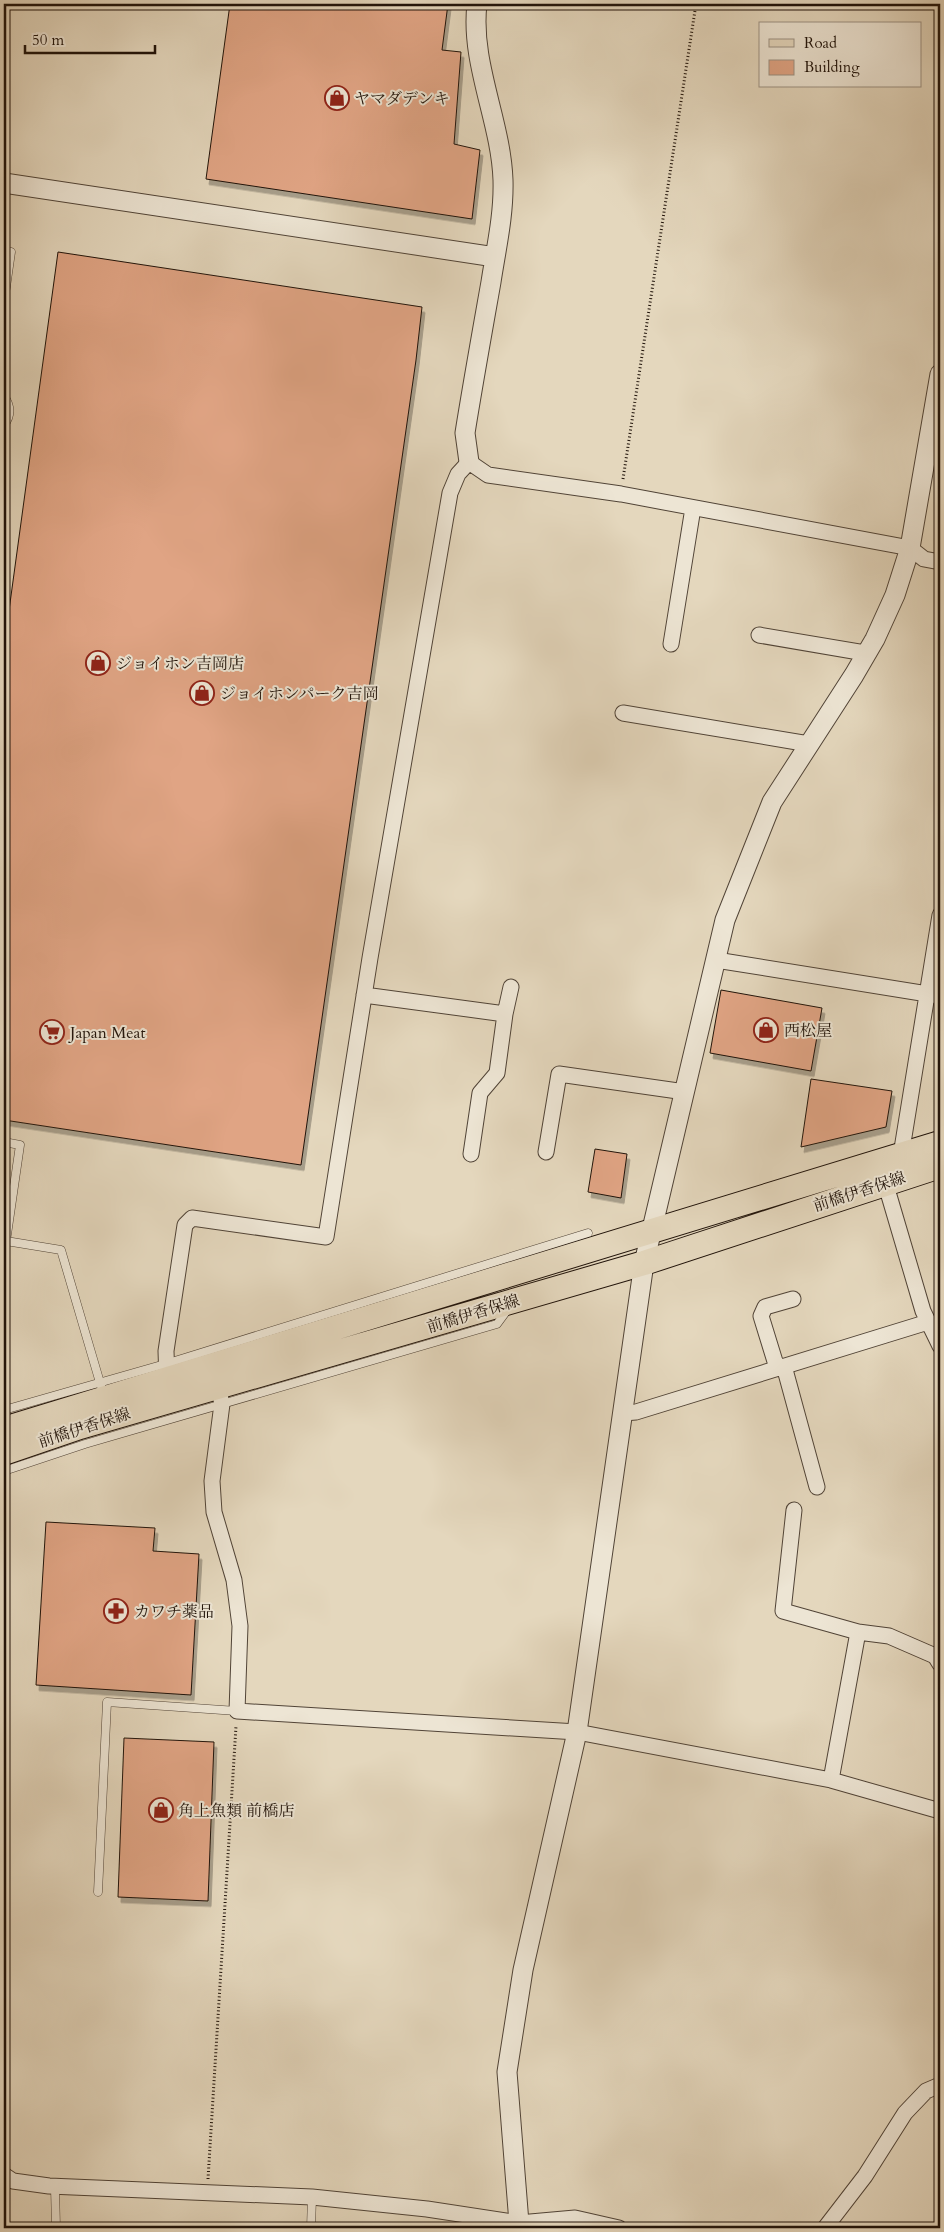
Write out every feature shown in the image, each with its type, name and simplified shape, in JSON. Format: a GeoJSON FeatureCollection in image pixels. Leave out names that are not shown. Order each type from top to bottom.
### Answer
{"type":"FeatureCollection","features":[{"type":"Feature","properties":{"kind":"main road","name":"前橋伊香保線"},"geometry":{"type":"LineString","coordinates":[[4,1453],[83,1435],[220,1395],[277,1358],[490,1272],[653,1230],[940,1143]]}},
{"type":"Feature","properties":{"kind":"main road","name":"前橋伊香保線"},"geometry":{"type":"LineString","coordinates":[[4,1430],[103,1391],[166,1372],[277,1358],[432,1326],[644,1263],[886,1182],[940,1166]]}},
{"type":"Feature","properties":{"kind":"street"},"geometry":{"type":"LineString","coordinates":[[477,4],[475,19],[480,62],[496,135],[503,180],[501,223],[465,433],[469,462],[488,475],[621,494],[910,548],[924,559],[940,562]]}},
{"type":"Feature","properties":{"kind":"street"},"geometry":{"type":"LineString","coordinates":[[4,183],[495,256]]}},
{"type":"Feature","properties":{"kind":"street"},"geometry":{"type":"LineString","coordinates":[[519,2226],[507,2072],[523,1970],[577,1732],[644,1263],[726,920],[772,802],[854,675],[865,653],[875,639],[895,595],[910,548],[938,402],[940,374]]}},
{"type":"Feature","properties":{"kind":"street"},"geometry":{"type":"LineString","coordinates":[[166,1372],[185,1225],[192,1218],[326,1237],[364,995],[450,493],[458,474],[469,462]]}},
{"type":"Feature","properties":{"kind":"street"},"geometry":{"type":"LineString","coordinates":[[671,644],[694,508]]}},
{"type":"Feature","properties":{"kind":"street"},"geometry":{"type":"LineString","coordinates":[[759,635],[865,653]]}},
{"type":"Feature","properties":{"kind":"street"},"geometry":{"type":"LineString","coordinates":[[623,713],[809,744]]}},
{"type":"Feature","properties":{"kind":"street"},"geometry":{"type":"LineString","coordinates":[[901,1155],[934,995],[940,915]]}},
{"type":"Feature","properties":{"kind":"street"},"geometry":{"type":"LineString","coordinates":[[716,960],[934,995]]}},
{"type":"Feature","properties":{"kind":"street"},"geometry":{"type":"LineString","coordinates":[[471,1154],[480,1093],[497,1073],[505,1014],[511,987]]}},
{"type":"Feature","properties":{"kind":"street"},"geometry":{"type":"LineString","coordinates":[[364,995],[505,1014]]}},
{"type":"Feature","properties":{"kind":"street"},"geometry":{"type":"LineString","coordinates":[[546,1152],[559,1074],[685,1092]]}},
{"type":"Feature","properties":{"kind":"street"},"geometry":{"type":"LineString","coordinates":[[886,1182],[923,1310],[940,1346]]}},
{"type":"Feature","properties":{"kind":"street"},"geometry":{"type":"LineString","coordinates":[[793,1299],[765,1307],[761,1316],[781,1367],[817,1487]]}},
{"type":"Feature","properties":{"kind":"street"},"geometry":{"type":"LineString","coordinates":[[623,1413],[636,1412],[928,1322]]}},
{"type":"Feature","properties":{"kind":"street"},"geometry":{"type":"LineString","coordinates":[[220,1395],[212,1482],[214,1512],[234,1580],[240,1626],[237,1711],[577,1732],[831,1780],[940,1811]]}},
{"type":"Feature","properties":{"kind":"street"},"geometry":{"type":"LineString","coordinates":[[794,1510],[783,1611],[858,1632],[888,1636],[935,1656],[940,1664]]}},
{"type":"Feature","properties":{"kind":"street"},"geometry":{"type":"LineString","coordinates":[[831,1780],[858,1632]]}},
{"type":"Feature","properties":{"kind":"street"},"geometry":{"type":"LineString","coordinates":[[825,2228],[865,2176],[905,2113],[926,2091],[940,2085]]}},
{"type":"Feature","properties":{"kind":"street"},"geometry":{"type":"LineString","coordinates":[[4,2175],[13,2181],[55,2187],[312,2197],[427,2209],[519,2226],[575,2218],[586,2224],[619,2228]]}},
{"type":"Feature","properties":{"kind":"lane"},"geometry":{"type":"LineString","coordinates":[[4,301],[11,252]]}},
{"type":"Feature","properties":{"kind":"lane"},"geometry":{"type":"LineString","coordinates":[[4,396],[9,405],[10,412],[4,425]]}},
{"type":"Feature","properties":{"kind":"lane"},"geometry":{"type":"LineString","coordinates":[[4,1142],[20,1145],[4,1255]]}},
{"type":"Feature","properties":{"kind":"lane"},"geometry":{"type":"LineString","coordinates":[[490,1272],[588,1233]]}},
{"type":"Feature","properties":{"kind":"lane"},"geometry":{"type":"LineString","coordinates":[[4,1410],[103,1391],[61,1250],[6,1241]]}},
{"type":"Feature","properties":{"kind":"lane"},"geometry":{"type":"LineString","coordinates":[[4,1471],[83,1435]]}},
{"type":"Feature","properties":{"kind":"lane"},"geometry":{"type":"LineString","coordinates":[[98,1892],[107,1702],[237,1711]]}},
{"type":"Feature","properties":{"kind":"lane"},"geometry":{"type":"LineString","coordinates":[[55,2187],[56,2228]]}},
{"type":"Feature","properties":{"kind":"lane"},"geometry":{"type":"LineString","coordinates":[[310,2228],[312,2197]]}},
{"type":"Feature","properties":{"kind":"path"},"geometry":{"type":"LineString","coordinates":[[621,494],[696,4]]}},
{"type":"Feature","properties":{"kind":"path"},"geometry":{"type":"LineString","coordinates":[[208,2192],[237,1711]]}},
{"type":"Feature","properties":{"kind":"building","name":"ヤマダデンキ"},"geometry":{"type":"Polygon","coordinates":[[[230,4],[448,4],[442,50],[461,52],[454,144],[480,150],[472,219],[206,179],[230,4]]]}},
{"type":"Feature","properties":{"kind":"building","name":"ジョイホンパーク吉岡"},"geometry":{"type":"Polygon","coordinates":[[[58,252],[422,307],[301,1165],[4,1120],[4,647],[58,252]]]}},
{"type":"Feature","properties":{"kind":"building","name":"西松屋"},"geometry":{"type":"Polygon","coordinates":[[[721,990],[822,1008],[811,1071],[710,1053],[721,990]]]}},
{"type":"Feature","properties":{"kind":"building"},"geometry":{"type":"Polygon","coordinates":[[[811,1079],[892,1091],[886,1127],[801,1147],[811,1079]]]}},
{"type":"Feature","properties":{"kind":"building"},"geometry":{"type":"Polygon","coordinates":[[[595,1149],[627,1154],[621,1198],[588,1192],[595,1149]]]}},
{"type":"Feature","properties":{"kind":"building"},"geometry":{"type":"Polygon","coordinates":[[[46,1522],[155,1528],[153,1551],[199,1554],[191,1695],[36,1685],[46,1522]]]}},
{"type":"Feature","properties":{"kind":"building"},"geometry":{"type":"Polygon","coordinates":[[[124,1738],[214,1742],[208,1901],[118,1897],[124,1738]]]}},
{"type":"Feature","properties":{"kind":"place","name":"ヤマダデンキ"},"geometry":{"type":"Point","coordinates":[337,98]}},
{"type":"Feature","properties":{"kind":"place","name":"ジョイホン吉岡店"},"geometry":{"type":"Point","coordinates":[98,663]}},
{"type":"Feature","properties":{"kind":"place","name":"ジョイホンパーク吉岡"},"geometry":{"type":"Point","coordinates":[202,693]}},
{"type":"Feature","properties":{"kind":"place","name":"西松屋"},"geometry":{"type":"Point","coordinates":[766,1030]}},
{"type":"Feature","properties":{"kind":"place","name":"Japan Meat"},"geometry":{"type":"Point","coordinates":[52,1032]}},
{"type":"Feature","properties":{"kind":"place","name":"カワチ薬品"},"geometry":{"type":"Point","coordinates":[116,1611]}},
{"type":"Feature","properties":{"kind":"place","name":"角上魚類 前橋店"},"geometry":{"type":"Point","coordinates":[161,1810]}}]}
